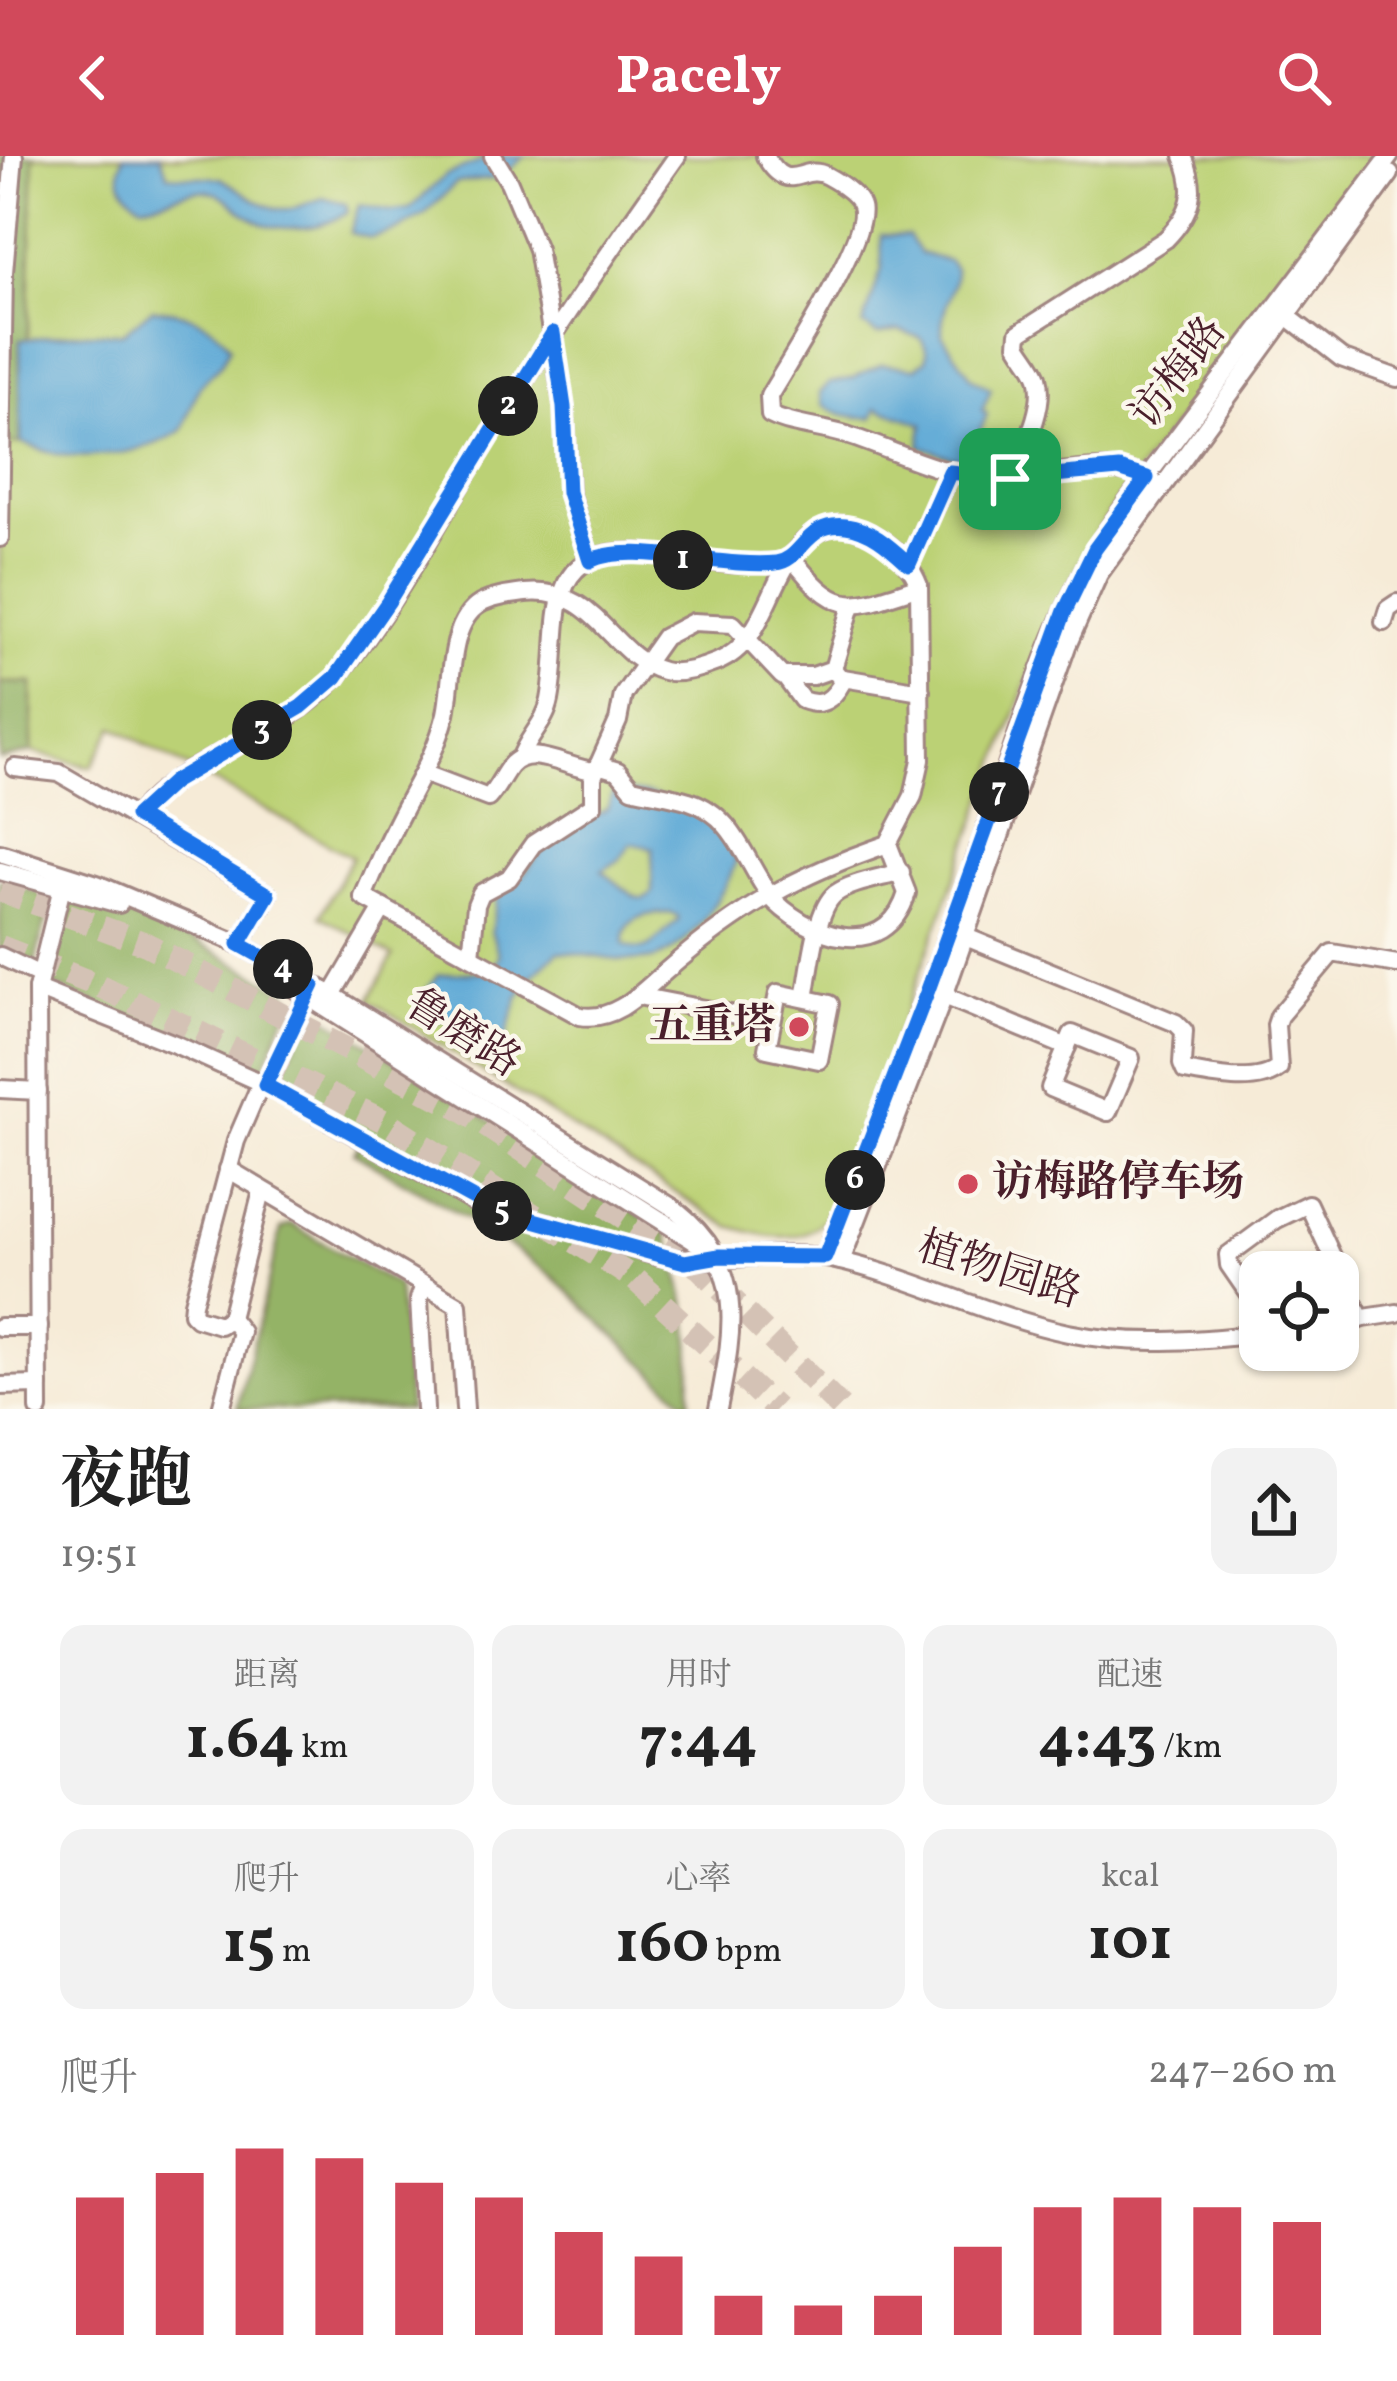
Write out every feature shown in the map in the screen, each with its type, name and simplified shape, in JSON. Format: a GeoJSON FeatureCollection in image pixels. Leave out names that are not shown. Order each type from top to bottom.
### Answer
{"type":"FeatureCollection","features":[{"type":"Feature","properties":{"kind":"street"},"geometry":{"type":"LineString","coordinates":[[0,538],[2,319],[14,156]]}},
{"type":"Feature","properties":{"kind":"street"},"geometry":{"type":"LineString","coordinates":[[493,156],[537,249],[564,407],[568,492],[590,561]]}},
{"type":"Feature","properties":{"kind":"street"},"geometry":{"type":"LineString","coordinates":[[136,816],[173,782],[301,707],[336,677],[388,602],[553,333],[677,156]]}},
{"type":"Feature","properties":{"kind":"street"},"geometry":{"type":"LineString","coordinates":[[765,156],[789,179],[825,174],[854,195],[862,208],[841,270],[769,396],[768,412],[777,419],[841,433],[950,472],[1010,479],[1119,469],[1153,482]]}},
{"type":"Feature","properties":{"kind":"street"},"geometry":{"type":"LineString","coordinates":[[1010,479],[1040,388],[1034,367],[1018,344],[1019,333],[1166,239],[1180,225],[1192,198],[1184,156]]}},
{"type":"Feature","properties":{"kind":"street","name":"访梅路"},"geometry":{"type":"LineString","coordinates":[[1288,307],[1390,156]]}},
{"type":"Feature","properties":{"kind":"street","name":"访梅路"},"geometry":{"type":"LineString","coordinates":[[833,1259],[958,934],[1060,644],[1153,482],[1397,166]]}},
{"type":"Feature","properties":{"kind":"street"},"geometry":{"type":"LineString","coordinates":[[1288,307],[1341,358],[1397,378]]}},
{"type":"Feature","properties":{"kind":"street"},"geometry":{"type":"LineString","coordinates":[[909,564],[950,472]]}},
{"type":"Feature","properties":{"kind":"street"},"geometry":{"type":"LineString","coordinates":[[825,527],[865,530],[909,564],[919,586],[920,768],[913,796],[888,844],[804,875],[768,894],[698,944],[638,996],[601,1018],[580,1016],[363,897],[425,774],[442,729],[458,640],[466,617],[480,604],[507,596],[560,595],[580,604],[646,662],[664,671],[697,668],[724,658],[748,635],[790,559],[808,536],[825,527]]}},
{"type":"Feature","properties":{"kind":"street"},"geometry":{"type":"LineString","coordinates":[[425,774],[488,798],[521,757],[550,699],[560,595],[590,561],[618,553],[716,563],[790,559],[825,596],[852,604],[919,586]]}},
{"type":"Feature","properties":{"kind":"street"},"geometry":{"type":"LineString","coordinates":[[1384,622],[1388,609],[1397,603]]}},
{"type":"Feature","properties":{"kind":"street"},"geometry":{"type":"LineString","coordinates":[[471,956],[481,893],[509,878],[533,844],[595,802],[596,768],[627,688],[664,637],[693,622],[724,621],[748,635],[768,663],[792,680],[802,700],[821,703],[834,696],[852,604]]}},
{"type":"Feature","properties":{"kind":"street"},"geometry":{"type":"LineString","coordinates":[[792,680],[838,674],[921,692]]}},
{"type":"Feature","properties":{"kind":"street"},"geometry":{"type":"LineString","coordinates":[[521,757],[537,756],[578,770],[618,771],[632,788],[688,800],[712,811],[737,838],[768,894],[788,917],[819,929],[860,938],[881,932],[906,898],[908,887],[888,844]]}},
{"type":"Feature","properties":{"kind":"street"},"geometry":{"type":"LineString","coordinates":[[15,768],[51,770],[268,895],[239,944]]}},
{"type":"Feature","properties":{"kind":"street","name":"鲁磨路"},"geometry":{"type":"LineString","coordinates":[[0,854],[239,944],[310,990],[332,995],[656,1196],[688,1220],[719,1256]]}},
{"type":"Feature","properties":{"kind":"street"},"geometry":{"type":"LineString","coordinates":[[0,871],[63,880],[310,990],[719,1256],[731,1334],[718,1409]]}},
{"type":"Feature","properties":{"kind":"street"},"geometry":{"type":"LineString","coordinates":[[805,998],[819,929],[836,894],[902,872]]}},
{"type":"Feature","properties":{"kind":"street"},"geometry":{"type":"LineString","coordinates":[[39,1409],[38,981],[63,880]]}},
{"type":"Feature","properties":{"kind":"street"},"geometry":{"type":"LineString","coordinates":[[332,995],[383,908]]}},
{"type":"Feature","properties":{"kind":"street"},"geometry":{"type":"LineString","coordinates":[[958,934],[1176,1023],[1184,1031],[1185,1071],[1256,1078],[1279,1068],[1279,1016],[1332,953],[1397,964]]}},
{"type":"Feature","properties":{"kind":"street","name":"植物园路"},"geometry":{"type":"LineString","coordinates":[[0,956],[38,981],[265,1085],[471,1201],[685,1262],[719,1256],[833,1259],[1034,1324],[1086,1336],[1184,1341],[1239,1336]]}},
{"type":"Feature","properties":{"kind":"street"},"geometry":{"type":"LineString","coordinates":[[261,1186],[230,1318],[220,1325],[196,1318],[192,1310],[228,1169],[310,990]]}},
{"type":"Feature","properties":{"kind":"street"},"geometry":{"type":"LineString","coordinates":[[778,993],[805,998],[830,1004],[819,1060],[767,1049],[778,993]]}},
{"type":"Feature","properties":{"kind":"street"},"geometry":{"type":"LineString","coordinates":[[936,993],[1067,1047]]}},
{"type":"Feature","properties":{"kind":"street"},"geometry":{"type":"LineString","coordinates":[[638,996],[772,1022]]}},
{"type":"Feature","properties":{"kind":"street"},"geometry":{"type":"LineString","coordinates":[[1072,1034],[1131,1058],[1108,1112],[1050,1088],[1067,1047],[1072,1034]]}},
{"type":"Feature","properties":{"kind":"street"},"geometry":{"type":"LineString","coordinates":[[261,1186],[242,1158],[265,1085]]}},
{"type":"Feature","properties":{"kind":"street"},"geometry":{"type":"LineString","coordinates":[[0,1089],[38,1090]]}},
{"type":"Feature","properties":{"kind":"street"},"geometry":{"type":"LineString","coordinates":[[228,1169],[458,1305],[465,1409]]}},
{"type":"Feature","properties":{"kind":"street"},"geometry":{"type":"LineString","coordinates":[[1239,1280],[1228,1255],[1277,1219],[1308,1204],[1330,1251]]}},
{"type":"Feature","properties":{"kind":"street"},"geometry":{"type":"LineString","coordinates":[[423,1288],[419,1298],[425,1409]]}},
{"type":"Feature","properties":{"kind":"street"},"geometry":{"type":"LineString","coordinates":[[1359,1315],[1361,1319],[1397,1312]]}},
{"type":"Feature","properties":{"kind":"street"},"geometry":{"type":"LineString","coordinates":[[221,1409],[241,1332],[230,1318]]}},
{"type":"Feature","properties":{"kind":"street"},"geometry":{"type":"LineString","coordinates":[[0,1327],[39,1327]]}},
{"type":"Feature","properties":{"kind":"street"},"geometry":{"type":"LineString","coordinates":[[0,1386],[39,1385]]}},
{"type":"Feature","properties":{"kind":"green space"},"geometry":{"type":"Polygon","coordinates":[[[0,156],[1380,156],[1127,486],[1090,542],[1042,642],[834,1206],[813,1229],[788,1237],[729,1226],[369,1000],[393,956],[320,916],[352,857],[114,727],[91,767],[32,752],[32,683],[0,683],[0,156]]]}},
{"type":"Feature","properties":{"kind":"green space"},"geometry":{"type":"Polygon","coordinates":[[[0,156],[34,156],[28,339],[20,341],[21,443],[0,445],[0,156]]]}},
{"type":"Feature","properties":{"kind":"green space"},"geometry":{"type":"Polygon","coordinates":[[[0,683],[32,683],[32,752],[0,760],[0,683]]]}},
{"type":"Feature","properties":{"kind":"green space"},"geometry":{"type":"Polygon","coordinates":[[[0,880],[52,897],[35,963],[0,950],[0,880]]]}},
{"type":"Feature","properties":{"kind":"green space"},"geometry":{"type":"Polygon","coordinates":[[[73,897],[155,922],[287,993],[292,999],[264,1068],[252,1071],[52,985],[47,975],[64,908],[73,897]]]}},
{"type":"Feature","properties":{"kind":"green space"},"geometry":{"type":"Polygon","coordinates":[[[312,1012],[666,1232],[688,1318],[689,1406],[551,1275],[482,1227],[354,1153],[364,1134],[276,1082],[312,1012]]]}},
{"type":"Feature","properties":{"kind":"green space"},"geometry":{"type":"Polygon","coordinates":[[[291,1224],[398,1286],[409,1409],[237,1409],[281,1229],[291,1224]]]}},
{"type":"Feature","properties":{"kind":"water"},"geometry":{"type":"Polygon","coordinates":[[[124,156],[160,156],[168,175],[221,178],[277,209],[323,198],[346,204],[348,211],[326,223],[285,228],[259,222],[213,192],[190,192],[142,204],[122,184],[124,156]]]}},
{"type":"Feature","properties":{"kind":"water"},"geometry":{"type":"Polygon","coordinates":[[[494,156],[525,156],[499,178],[456,183],[425,214],[398,230],[371,238],[350,233],[359,205],[409,209],[446,175],[494,156]]]}},
{"type":"Feature","properties":{"kind":"water"},"geometry":{"type":"Polygon","coordinates":[[[881,235],[908,236],[920,253],[949,261],[955,269],[942,335],[972,378],[991,389],[982,411],[987,414],[968,463],[920,446],[923,424],[877,408],[873,418],[866,418],[822,404],[820,393],[829,383],[854,378],[882,364],[915,368],[926,360],[921,338],[899,330],[877,334],[863,325],[882,268],[881,235]]]}},
{"type":"Feature","properties":{"kind":"water"},"geometry":{"type":"Polygon","coordinates":[[[152,309],[196,319],[230,347],[199,387],[182,430],[136,450],[99,456],[64,455],[21,443],[20,340],[123,333],[152,309]]]}},
{"type":"Feature","properties":{"kind":"water"},"geometry":{"type":"Polygon","coordinates":[[[614,791],[651,796],[689,808],[720,829],[736,861],[714,904],[691,933],[652,959],[628,961],[558,952],[532,976],[518,998],[503,1046],[479,1029],[475,1035],[421,1011],[420,998],[438,975],[491,971],[499,956],[491,931],[498,896],[525,873],[549,842],[607,809],[614,791]],[[631,843],[619,860],[602,871],[643,899],[652,893],[653,848],[631,843]],[[670,913],[632,922],[624,944],[641,949],[653,943],[678,921],[670,913]]]}},
{"type":"Feature","properties":{"kind":"tunnel"},"geometry":{"type":"LineString","coordinates":[[0,890],[146,944],[464,1111],[700,1268],[842,1409]]}},
{"type":"Feature","properties":{"kind":"tunnel"},"geometry":{"type":"LineString","coordinates":[[0,947],[102,987],[386,1122],[635,1279],[776,1409]]}},
{"type":"Feature","properties":{"kind":"place","name":"五重塔"},"geometry":{"type":"Point","coordinates":[799,1027]}},
{"type":"Feature","properties":{"kind":"place","name":"访梅路停车场"},"geometry":{"type":"Point","coordinates":[968,1184]}},
{"type":"Feature","properties":{"kind":"route"},"geometry":{"type":"LineString","coordinates":[[553,333],[564,407],[568,492],[590,561],[605,554],[630,553],[699,562],[774,563],[789,560],[808,536],[839,525],[865,530],[909,564],[950,472],[1010,479],[1119,469],[1147,478],[1095,549],[1065,611],[825,1257],[719,1256],[685,1262],[490,1208],[265,1085],[313,985],[239,944],[268,895],[136,816],[173,782],[301,707],[336,677],[368,635],[553,333]]}}]}
